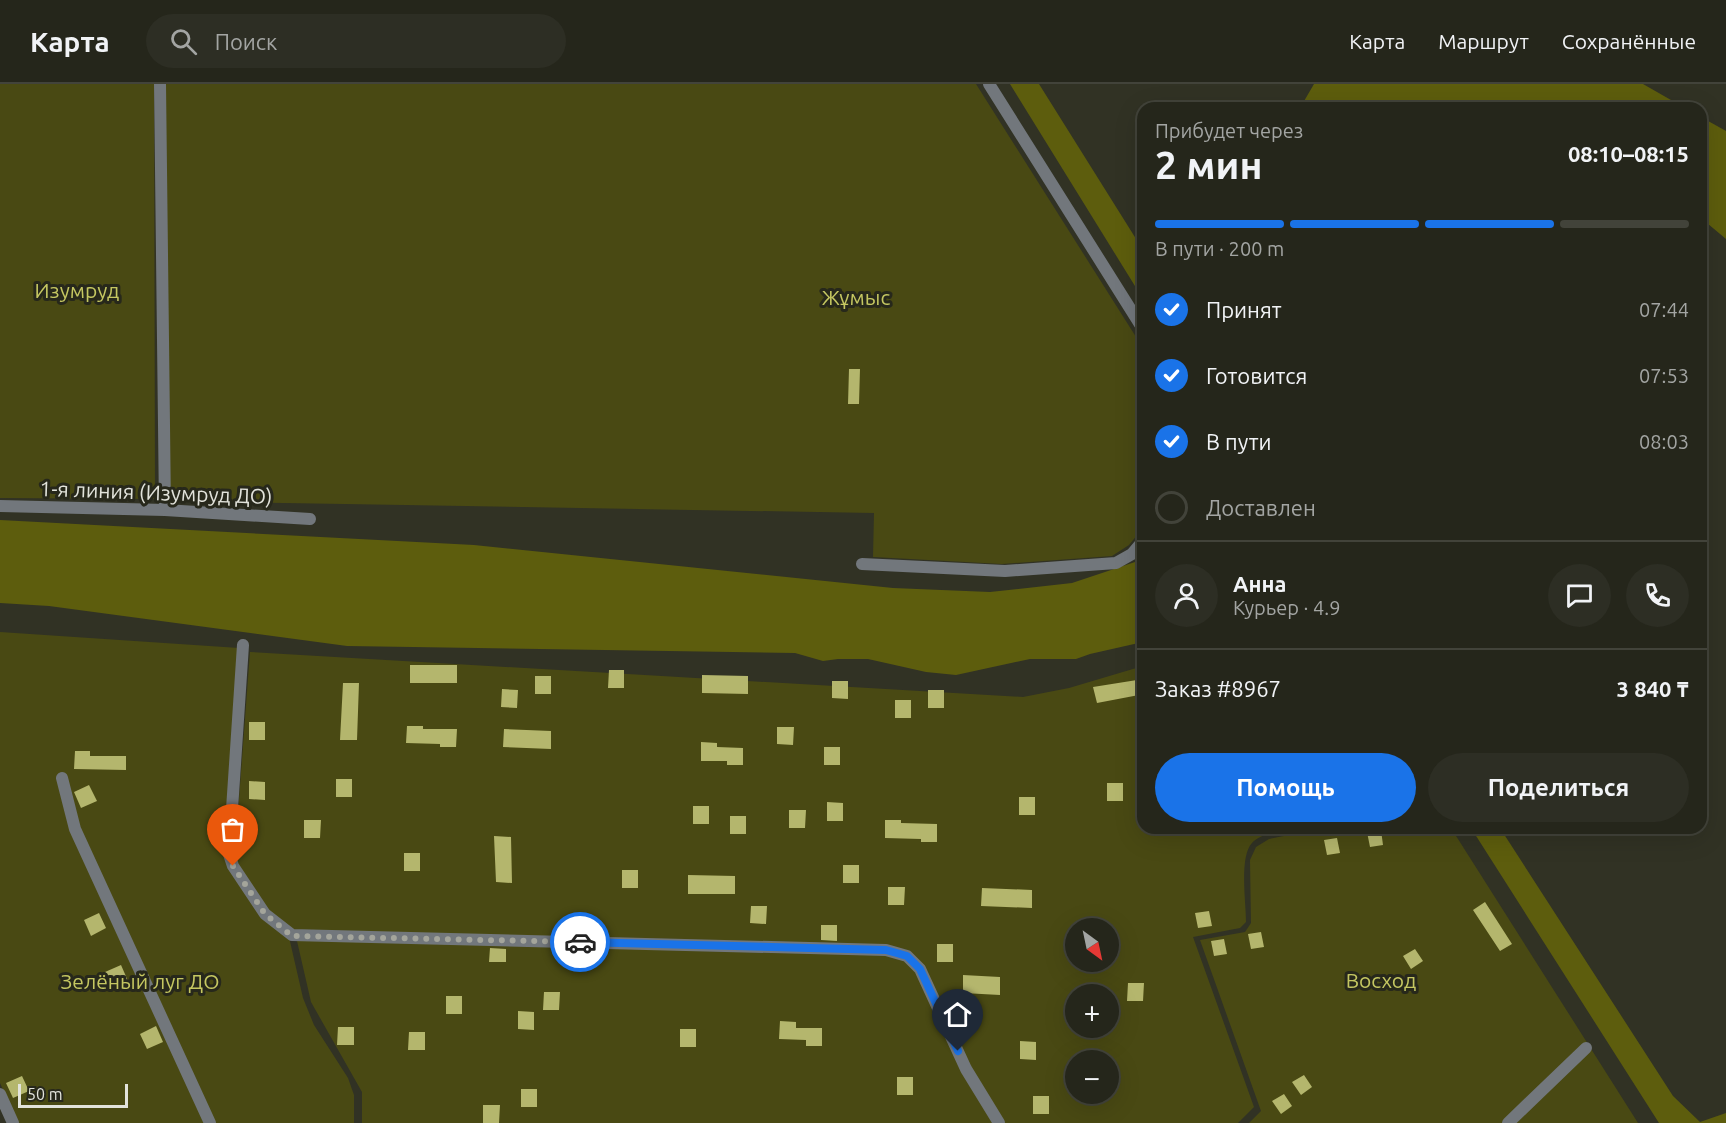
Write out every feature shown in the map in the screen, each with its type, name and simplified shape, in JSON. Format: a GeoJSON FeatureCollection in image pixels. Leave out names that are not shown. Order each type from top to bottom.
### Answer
{"type":"FeatureCollection","features":[{"type":"Feature","properties":{"kind":"street"},"geometry":{"type":"LineString","coordinates":[[160,84],[165,510]]}},
{"type":"Feature","properties":{"kind":"street"},"geometry":{"type":"LineString","coordinates":[[989,84],[1137,319]]}},
{"type":"Feature","properties":{"kind":"street","name":"1-я линия (Изумруд ДО)"},"geometry":{"type":"LineString","coordinates":[[0,506],[165,510],[310,519]]}},
{"type":"Feature","properties":{"kind":"street"},"geometry":{"type":"LineString","coordinates":[[862,564],[1005,572],[1116,563],[1132,554],[1137,548]]}},
{"type":"Feature","properties":{"kind":"street"},"geometry":{"type":"LineString","coordinates":[[243,645],[229,854],[233,866],[265,914],[292,936],[886,950],[907,956],[920,969],[966,1068],[999,1123]]}},
{"type":"Feature","properties":{"kind":"street"},"geometry":{"type":"LineString","coordinates":[[62,778],[75,829],[210,1123]]}},
{"type":"Feature","properties":{"kind":"street"},"geometry":{"type":"LineString","coordinates":[[1508,1123],[1586,1048]]}},
{"type":"Feature","properties":{"kind":"street"},"geometry":{"type":"LineString","coordinates":[[0,1094],[13,1123]]}},
{"type":"Feature","properties":{"kind":"green space","name":"Изумруд"},"geometry":{"type":"Polygon","coordinates":[[[0,84],[154,84],[155,499],[0,498],[0,84]]]}},
{"type":"Feature","properties":{"kind":"green space","name":"Жұмыс"},"geometry":{"type":"Polygon","coordinates":[[[164,84],[976,84],[1137,339],[1137,535],[1129,545],[1112,556],[1002,564],[873,557],[874,513],[162,501],[164,84]]]}},
{"type":"Feature","properties":{"kind":"green space","name":"Зелёный луг ДО"},"geometry":{"type":"Polygon","coordinates":[[[0,632],[239,648],[226,853],[289,937],[303,998],[314,1025],[348,1078],[354,1095],[354,1123],[18,1123],[0,1083],[0,632]]]}},
{"type":"Feature","properties":{"kind":"green space"},"geometry":{"type":"Polygon","coordinates":[[[250,652],[1023,697],[1069,688],[1137,668],[1137,834],[1267,834],[1252,843],[1246,858],[1244,892],[1246,922],[1240,928],[1193,937],[1254,1107],[1238,1123],[362,1123],[362,1092],[311,1002],[297,941],[268,911],[237,865],[235,853],[250,652]]]}},
{"type":"Feature","properties":{"kind":"green space","name":"Восход"},"geometry":{"type":"Polygon","coordinates":[[[1294,834],[1455,834],[1638,1123],[1249,1123],[1261,1111],[1200,940],[1245,932],[1251,923],[1250,860],[1256,847],[1269,839],[1294,834]]]}},
{"type":"Feature","properties":{"kind":"shaded area"},"geometry":{"type":"Polygon","coordinates":[[[1010,84],[1039,84],[1137,240],[1137,289],[1010,84]]]}},
{"type":"Feature","properties":{"kind":"shaded area"},"geometry":{"type":"Polygon","coordinates":[[[1314,84],[1643,84],[1674,102],[1467,101],[1304,102],[1314,84]]]}},
{"type":"Feature","properties":{"kind":"shaded area"},"geometry":{"type":"Polygon","coordinates":[[[1707,120],[1726,131],[1726,239],[1707,223],[1707,120]]]}},
{"type":"Feature","properties":{"kind":"shaded area"},"geometry":{"type":"Polygon","coordinates":[[[0,520],[474,545],[893,588],[990,592],[1072,583],[1137,560],[1137,643],[1076,659],[1030,659],[956,675],[926,672],[868,659],[823,661],[795,653],[347,646],[49,606],[0,603],[0,520]]]}},
{"type":"Feature","properties":{"kind":"shaded area"},"geometry":{"type":"Polygon","coordinates":[[[1475,834],[1504,834],[1673,1096],[1700,1122],[1726,1113],[1726,1123],[1659,1123],[1475,834]]]}},
{"type":"Feature","properties":{"kind":"building"},"geometry":{"type":"Polygon","coordinates":[[[849,369],[860,369],[859,404],[848,404],[849,369]]]}},
{"type":"Feature","properties":{"kind":"building"},"geometry":{"type":"Polygon","coordinates":[[[410,665],[457,665],[457,683],[410,683],[410,665]]]}},
{"type":"Feature","properties":{"kind":"building"},"geometry":{"type":"Polygon","coordinates":[[[609,670],[624,670],[624,688],[608,688],[609,670]]]}},
{"type":"Feature","properties":{"kind":"building"},"geometry":{"type":"Polygon","coordinates":[[[702,675],[748,676],[748,694],[702,693],[702,675]]]}},
{"type":"Feature","properties":{"kind":"building"},"geometry":{"type":"Polygon","coordinates":[[[535,676],[551,676],[551,694],[535,694],[535,676]]]}},
{"type":"Feature","properties":{"kind":"building"},"geometry":{"type":"Polygon","coordinates":[[[1137,680],[1137,695],[1097,703],[1093,687],[1137,680]]]}},
{"type":"Feature","properties":{"kind":"building"},"geometry":{"type":"Polygon","coordinates":[[[832,681],[848,681],[848,699],[832,698],[832,681]]]}},
{"type":"Feature","properties":{"kind":"building"},"geometry":{"type":"Polygon","coordinates":[[[343,683],[359,683],[357,740],[340,740],[343,683]]]}},
{"type":"Feature","properties":{"kind":"building"},"geometry":{"type":"Polygon","coordinates":[[[502,689],[518,690],[517,708],[501,707],[502,689]]]}},
{"type":"Feature","properties":{"kind":"building"},"geometry":{"type":"Polygon","coordinates":[[[928,690],[944,690],[944,708],[928,708],[928,690]]]}},
{"type":"Feature","properties":{"kind":"building"},"geometry":{"type":"Polygon","coordinates":[[[895,700],[911,700],[911,718],[895,718],[895,700]]]}},
{"type":"Feature","properties":{"kind":"building"},"geometry":{"type":"Polygon","coordinates":[[[249,722],[265,722],[265,740],[249,740],[249,722]]]}},
{"type":"Feature","properties":{"kind":"building"},"geometry":{"type":"Polygon","coordinates":[[[407,726],[423,726],[423,729],[457,729],[456,747],[406,743],[407,726]]]}},
{"type":"Feature","properties":{"kind":"building"},"geometry":{"type":"Polygon","coordinates":[[[777,727],[794,727],[793,745],[777,744],[777,727]]]}},
{"type":"Feature","properties":{"kind":"building"},"geometry":{"type":"Polygon","coordinates":[[[504,729],[551,731],[551,749],[503,747],[504,729]]]}},
{"type":"Feature","properties":{"kind":"building"},"geometry":{"type":"Polygon","coordinates":[[[701,742],[717,743],[717,747],[743,748],[743,765],[727,765],[727,761],[701,761],[701,742]]]}},
{"type":"Feature","properties":{"kind":"building"},"geometry":{"type":"Polygon","coordinates":[[[824,747],[840,747],[840,765],[824,765],[824,747]]]}},
{"type":"Feature","properties":{"kind":"building"},"geometry":{"type":"Polygon","coordinates":[[[75,751],[90,751],[90,756],[126,756],[126,770],[74,769],[75,751]]]}},
{"type":"Feature","properties":{"kind":"building"},"geometry":{"type":"Polygon","coordinates":[[[336,779],[352,779],[352,797],[336,797],[336,779]]]}},
{"type":"Feature","properties":{"kind":"building"},"geometry":{"type":"Polygon","coordinates":[[[249,781],[265,782],[265,800],[249,799],[249,781]]]}},
{"type":"Feature","properties":{"kind":"building"},"geometry":{"type":"Polygon","coordinates":[[[1107,783],[1123,783],[1123,801],[1107,801],[1107,783]]]}},
{"type":"Feature","properties":{"kind":"building"},"geometry":{"type":"Polygon","coordinates":[[[89,785],[97,801],[81,808],[74,792],[89,785]]]}},
{"type":"Feature","properties":{"kind":"building"},"geometry":{"type":"Polygon","coordinates":[[[1019,797],[1035,797],[1035,815],[1019,815],[1019,797]]]}},
{"type":"Feature","properties":{"kind":"building"},"geometry":{"type":"Polygon","coordinates":[[[827,802],[843,803],[843,821],[827,821],[827,802]]]}},
{"type":"Feature","properties":{"kind":"building"},"geometry":{"type":"Polygon","coordinates":[[[693,806],[709,806],[709,824],[693,824],[693,806]]]}},
{"type":"Feature","properties":{"kind":"building"},"geometry":{"type":"Polygon","coordinates":[[[789,810],[806,810],[805,828],[789,828],[789,810]]]}},
{"type":"Feature","properties":{"kind":"building"},"geometry":{"type":"Polygon","coordinates":[[[730,816],[746,816],[746,834],[730,834],[730,816]]]}},
{"type":"Feature","properties":{"kind":"building"},"geometry":{"type":"Polygon","coordinates":[[[304,820],[321,820],[320,838],[304,838],[304,820]]]}},
{"type":"Feature","properties":{"kind":"building"},"geometry":{"type":"Polygon","coordinates":[[[885,820],[937,824],[937,842],[885,838],[885,820]]]}},
{"type":"Feature","properties":{"kind":"building"},"geometry":{"type":"Polygon","coordinates":[[[1367,834],[1382,834],[1383,845],[1370,847],[1367,834]]]}},
{"type":"Feature","properties":{"kind":"building"},"geometry":{"type":"Polygon","coordinates":[[[494,836],[511,837],[512,883],[496,882],[494,836]]]}},
{"type":"Feature","properties":{"kind":"building"},"geometry":{"type":"Polygon","coordinates":[[[1337,838],[1340,853],[1327,855],[1324,840],[1337,838]]]}},
{"type":"Feature","properties":{"kind":"building"},"geometry":{"type":"Polygon","coordinates":[[[404,853],[420,853],[420,871],[404,871],[404,853]]]}},
{"type":"Feature","properties":{"kind":"building"},"geometry":{"type":"Polygon","coordinates":[[[843,865],[859,865],[859,883],[843,883],[843,865]]]}},
{"type":"Feature","properties":{"kind":"building"},"geometry":{"type":"Polygon","coordinates":[[[622,870],[638,870],[638,888],[622,888],[622,870]]]}},
{"type":"Feature","properties":{"kind":"building"},"geometry":{"type":"Polygon","coordinates":[[[688,875],[735,876],[735,894],[688,894],[688,875]]]}},
{"type":"Feature","properties":{"kind":"building"},"geometry":{"type":"Polygon","coordinates":[[[888,887],[905,887],[904,905],[888,905],[888,887]]]}},
{"type":"Feature","properties":{"kind":"building"},"geometry":{"type":"Polygon","coordinates":[[[982,888],[1032,890],[1032,908],[981,906],[982,888]]]}},
{"type":"Feature","properties":{"kind":"building"},"geometry":{"type":"Polygon","coordinates":[[[1485,902],[1512,944],[1500,951],[1473,910],[1485,902]]]}},
{"type":"Feature","properties":{"kind":"building"},"geometry":{"type":"Polygon","coordinates":[[[751,906],[767,906],[766,924],[750,923],[751,906]]]}},
{"type":"Feature","properties":{"kind":"building"},"geometry":{"type":"Polygon","coordinates":[[[1209,911],[1212,926],[1198,928],[1195,913],[1209,911]]]}},
{"type":"Feature","properties":{"kind":"building"},"geometry":{"type":"Polygon","coordinates":[[[99,913],[106,928],[91,936],[84,920],[99,913]]]}},
{"type":"Feature","properties":{"kind":"building"},"geometry":{"type":"Polygon","coordinates":[[[821,925],[837,925],[837,941],[821,940],[821,925]]]}},
{"type":"Feature","properties":{"kind":"building"},"geometry":{"type":"Polygon","coordinates":[[[1261,932],[1264,947],[1251,949],[1248,934],[1261,932]]]}},
{"type":"Feature","properties":{"kind":"building"},"geometry":{"type":"Polygon","coordinates":[[[1224,939],[1227,954],[1214,956],[1211,941],[1224,939]]]}},
{"type":"Feature","properties":{"kind":"building"},"geometry":{"type":"Polygon","coordinates":[[[937,944],[953,944],[953,962],[937,962],[937,944]]]}},
{"type":"Feature","properties":{"kind":"building"},"geometry":{"type":"Polygon","coordinates":[[[490,948],[506,949],[506,962],[489,962],[490,948]]]}},
{"type":"Feature","properties":{"kind":"building"},"geometry":{"type":"Polygon","coordinates":[[[1415,949],[1423,961],[1411,969],[1403,956],[1415,949]]]}},
{"type":"Feature","properties":{"kind":"building"},"geometry":{"type":"Polygon","coordinates":[[[121,965],[128,981],[112,988],[105,972],[121,965]]]}},
{"type":"Feature","properties":{"kind":"building"},"geometry":{"type":"Polygon","coordinates":[[[963,975],[1000,977],[1000,995],[963,993],[963,975]]]}},
{"type":"Feature","properties":{"kind":"building"},"geometry":{"type":"Polygon","coordinates":[[[1128,983],[1144,983],[1143,1001],[1127,1001],[1128,983]]]}},
{"type":"Feature","properties":{"kind":"building"},"geometry":{"type":"Polygon","coordinates":[[[544,992],[560,992],[559,1010],[543,1010],[544,992]]]}},
{"type":"Feature","properties":{"kind":"building"},"geometry":{"type":"Polygon","coordinates":[[[446,996],[462,996],[462,1014],[446,1014],[446,996]]]}},
{"type":"Feature","properties":{"kind":"building"},"geometry":{"type":"Polygon","coordinates":[[[518,1011],[534,1012],[534,1030],[518,1029],[518,1011]]]}},
{"type":"Feature","properties":{"kind":"building"},"geometry":{"type":"Polygon","coordinates":[[[780,1021],[796,1022],[796,1028],[822,1028],[822,1046],[806,1046],[806,1040],[779,1039],[780,1021]]]}},
{"type":"Feature","properties":{"kind":"building"},"geometry":{"type":"Polygon","coordinates":[[[156,1026],[163,1042],[147,1049],[140,1034],[156,1026]]]}},
{"type":"Feature","properties":{"kind":"building"},"geometry":{"type":"Polygon","coordinates":[[[338,1027],[354,1027],[354,1045],[337,1045],[338,1027]]]}},
{"type":"Feature","properties":{"kind":"building"},"geometry":{"type":"Polygon","coordinates":[[[680,1029],[696,1029],[696,1047],[680,1047],[680,1029]]]}},
{"type":"Feature","properties":{"kind":"building"},"geometry":{"type":"Polygon","coordinates":[[[409,1032],[425,1032],[425,1050],[408,1050],[409,1032]]]}},
{"type":"Feature","properties":{"kind":"building"},"geometry":{"type":"Polygon","coordinates":[[[1020,1041],[1036,1042],[1036,1060],[1020,1059],[1020,1041]]]}},
{"type":"Feature","properties":{"kind":"building"},"geometry":{"type":"Polygon","coordinates":[[[1304,1075],[1312,1087],[1301,1095],[1292,1082],[1304,1075]]]}},
{"type":"Feature","properties":{"kind":"building"},"geometry":{"type":"Polygon","coordinates":[[[22,1076],[29,1091],[13,1098],[6,1083],[22,1076]]]}},
{"type":"Feature","properties":{"kind":"building"},"geometry":{"type":"Polygon","coordinates":[[[897,1077],[913,1077],[913,1095],[897,1095],[897,1077]]]}},
{"type":"Feature","properties":{"kind":"building"},"geometry":{"type":"Polygon","coordinates":[[[521,1089],[537,1089],[537,1107],[521,1107],[521,1089]]]}},
{"type":"Feature","properties":{"kind":"building"},"geometry":{"type":"Polygon","coordinates":[[[1284,1094],[1292,1106],[1281,1114],[1272,1101],[1284,1094]]]}},
{"type":"Feature","properties":{"kind":"building"},"geometry":{"type":"Polygon","coordinates":[[[1033,1096],[1049,1096],[1049,1114],[1033,1114],[1033,1096]]]}},
{"type":"Feature","properties":{"kind":"building"},"geometry":{"type":"Polygon","coordinates":[[[483,1105],[500,1105],[499,1123],[483,1123],[483,1105]]]}},
{"type":"Feature","properties":{"kind":"way so far"},"geometry":{"type":"LineString","coordinates":[[233,866],[265,914],[292,936],[580,942]]}},
{"type":"Feature","properties":{"kind":"route"},"geometry":{"type":"LineString","coordinates":[[580,942],[886,950],[907,956],[920,969],[958,1051]]}}]}
